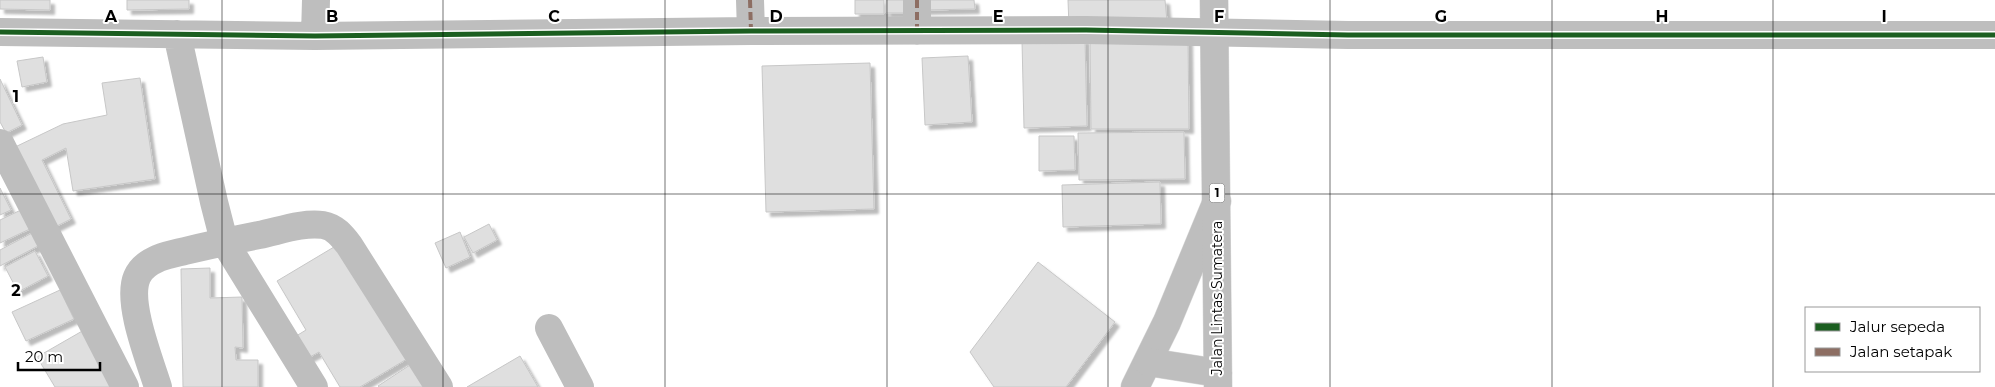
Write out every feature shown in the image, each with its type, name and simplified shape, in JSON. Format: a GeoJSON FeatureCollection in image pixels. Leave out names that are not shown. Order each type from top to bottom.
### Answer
{"type":"FeatureCollection","features":[{"type":"Feature","properties":{"kind":"main road"},"geometry":{"type":"LineString","coordinates":[[315,36],[316,0]]}},
{"type":"Feature","properties":{"kind":"main road"},"geometry":{"type":"LineString","coordinates":[[750,0],[751,30]]}},
{"type":"Feature","properties":{"kind":"main road"},"geometry":{"type":"LineString","coordinates":[[917,0],[917,31]]}},
{"type":"Feature","properties":{"kind":"main road","name":"Jalan Lintas Sumatera"},"geometry":{"type":"LineString","coordinates":[[1214,0],[1218,380]]}},
{"type":"Feature","properties":{"kind":"main road"},"geometry":{"type":"LineString","coordinates":[[0,32],[315,36],[751,30],[1215,32],[1348,35],[1995,35]]}},
{"type":"Feature","properties":{"kind":"main road"},"geometry":{"type":"LineString","coordinates":[[177,34],[224,241],[314,387]]}},
{"type":"Feature","properties":{"kind":"main road"},"geometry":{"type":"LineString","coordinates":[[0,143],[125,387]]}},
{"type":"Feature","properties":{"kind":"main road"},"geometry":{"type":"LineString","coordinates":[[1135,387],[1167,322],[1217,200]]}},
{"type":"Feature","properties":{"kind":"main road"},"geometry":{"type":"LineString","coordinates":[[158,387],[140,329],[135,304],[136,278],[140,269],[160,257],[224,241],[310,225],[331,227],[349,245],[439,387]]}},
{"type":"Feature","properties":{"kind":"main road"},"geometry":{"type":"LineString","coordinates":[[549,328],[580,387]]}},
{"type":"Feature","properties":{"kind":"main road"},"geometry":{"type":"LineString","coordinates":[[1148,362],[1218,380]]}},
{"type":"Feature","properties":{"kind":"building"},"geometry":{"type":"Polygon","coordinates":[[[0,0],[50,0],[50,10],[0,9],[0,0]]]}},
{"type":"Feature","properties":{"kind":"building"},"geometry":{"type":"Polygon","coordinates":[[[127,0],[189,0],[189,9],[127,10],[127,0]]]}},
{"type":"Feature","properties":{"kind":"building"},"geometry":{"type":"Polygon","coordinates":[[[855,0],[884,0],[884,14],[855,14],[855,0]]]}},
{"type":"Feature","properties":{"kind":"building"},"geometry":{"type":"Polygon","coordinates":[[[886,0],[914,0],[915,13],[886,13],[886,0]]]}},
{"type":"Feature","properties":{"kind":"building"},"geometry":{"type":"Polygon","coordinates":[[[923,0],[974,0],[975,9],[924,10],[923,0]]]}},
{"type":"Feature","properties":{"kind":"building"},"geometry":{"type":"Polygon","coordinates":[[[1068,0],[1165,0],[1167,21],[1069,27],[1068,0]]]}},
{"type":"Feature","properties":{"kind":"building"},"geometry":{"type":"Polygon","coordinates":[[[1188,38],[1189,129],[1091,129],[1090,39],[1188,38]]]}},
{"type":"Feature","properties":{"kind":"building"},"geometry":{"type":"Polygon","coordinates":[[[1085,39],[1087,126],[1024,128],[1022,41],[1085,39]]]}},
{"type":"Feature","properties":{"kind":"building"},"geometry":{"type":"Polygon","coordinates":[[[968,56],[972,122],[925,125],[922,58],[968,56]]]}},
{"type":"Feature","properties":{"kind":"building"},"geometry":{"type":"Polygon","coordinates":[[[43,57],[47,82],[22,87],[17,61],[43,57]]]}},
{"type":"Feature","properties":{"kind":"building"},"geometry":{"type":"Polygon","coordinates":[[[870,63],[874,209],[766,212],[762,66],[870,63]]]}},
{"type":"Feature","properties":{"kind":"building"},"geometry":{"type":"Polygon","coordinates":[[[140,78],[155,179],[73,191],[66,148],[42,160],[71,219],[53,228],[13,148],[63,124],[107,115],[102,83],[140,78]]]}},
{"type":"Feature","properties":{"kind":"building"},"geometry":{"type":"Polygon","coordinates":[[[0,79],[22,125],[6,133],[0,122],[0,79]]]}},
{"type":"Feature","properties":{"kind":"building"},"geometry":{"type":"Polygon","coordinates":[[[1184,132],[1185,179],[1079,180],[1078,133],[1184,132]]]}},
{"type":"Feature","properties":{"kind":"building"},"geometry":{"type":"Polygon","coordinates":[[[1039,136],[1074,136],[1075,170],[1039,171],[1039,136]]]}},
{"type":"Feature","properties":{"kind":"building"},"geometry":{"type":"Polygon","coordinates":[[[1160,182],[1161,224],[1063,227],[1062,185],[1160,182]]]}},
{"type":"Feature","properties":{"kind":"building"},"geometry":{"type":"Polygon","coordinates":[[[0,188],[11,210],[0,215],[0,188]]]}},
{"type":"Feature","properties":{"kind":"building"},"geometry":{"type":"Polygon","coordinates":[[[23,209],[32,228],[0,243],[0,220],[23,209]]]}},
{"type":"Feature","properties":{"kind":"building"},"geometry":{"type":"Polygon","coordinates":[[[489,224],[497,240],[473,253],[464,237],[489,224]]]}},
{"type":"Feature","properties":{"kind":"building"},"geometry":{"type":"Polygon","coordinates":[[[34,232],[40,245],[0,266],[0,250],[34,232]]]}},
{"type":"Feature","properties":{"kind":"building"},"geometry":{"type":"Polygon","coordinates":[[[460,232],[470,257],[446,268],[435,243],[460,232]]]}},
{"type":"Feature","properties":{"kind":"building"},"geometry":{"type":"Polygon","coordinates":[[[339,244],[407,359],[360,387],[340,387],[319,352],[301,362],[288,341],[306,330],[277,281],[339,244]]]}},
{"type":"Feature","properties":{"kind":"building"},"geometry":{"type":"Polygon","coordinates":[[[35,251],[48,276],[18,292],[5,267],[35,251]]]}},
{"type":"Feature","properties":{"kind":"building"},"geometry":{"type":"Polygon","coordinates":[[[1038,262],[1115,322],[1066,387],[994,387],[970,352],[1038,262]]]}},
{"type":"Feature","properties":{"kind":"building"},"geometry":{"type":"Polygon","coordinates":[[[210,268],[210,298],[242,297],[243,348],[235,347],[236,360],[258,360],[258,387],[183,387],[181,269],[210,268]]]}},
{"type":"Feature","properties":{"kind":"building"},"geometry":{"type":"Polygon","coordinates":[[[60,290],[74,319],[26,341],[12,312],[60,290]]]}},
{"type":"Feature","properties":{"kind":"building"},"geometry":{"type":"Polygon","coordinates":[[[84,330],[111,387],[55,387],[37,357],[84,330]]]}},
{"type":"Feature","properties":{"kind":"building"},"geometry":{"type":"Polygon","coordinates":[[[520,356],[538,387],[467,387],[520,356]]]}},
{"type":"Feature","properties":{"kind":"building"},"geometry":{"type":"Polygon","coordinates":[[[413,363],[428,387],[378,386],[413,363]]]}},
{"type":"Feature","properties":{"kind":"marked path"},"geometry":{"type":"LineString","coordinates":[[750,0],[751,31]]}},
{"type":"Feature","properties":{"kind":"marked path"},"geometry":{"type":"LineString","coordinates":[[917,0],[917,31]]}},
{"type":"Feature","properties":{"kind":"cycle path"},"geometry":{"type":"LineString","coordinates":[[0,32],[315,36],[751,31],[1086,30],[1348,35],[1995,35]]}}]}
